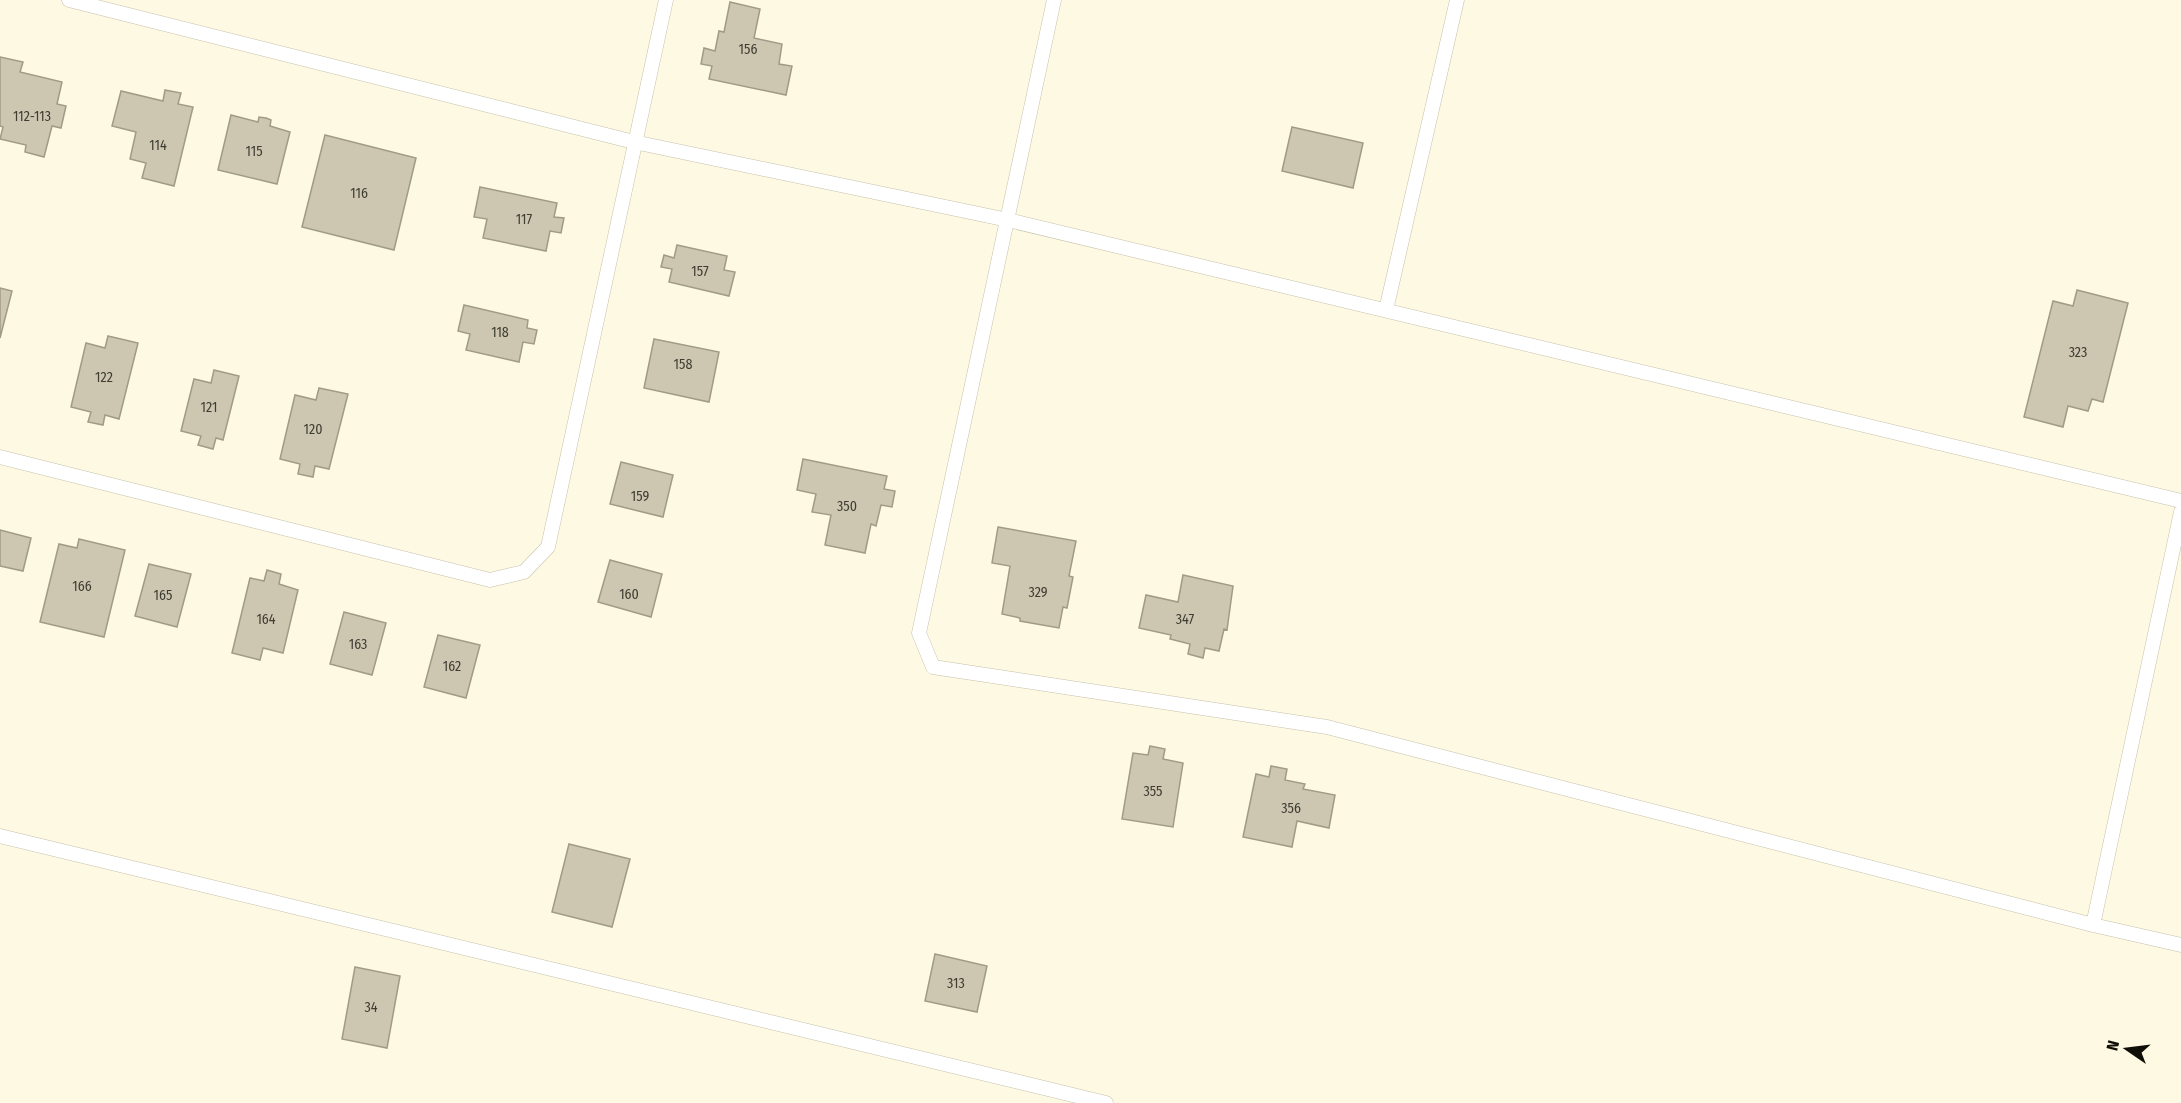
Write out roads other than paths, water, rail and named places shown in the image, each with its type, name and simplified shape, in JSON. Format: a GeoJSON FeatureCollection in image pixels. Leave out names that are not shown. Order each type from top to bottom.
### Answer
{"type":"FeatureCollection","features":[{"type":"Feature","properties":{"kind":"lane"},"geometry":{"type":"LineString","coordinates":[[69,0],[634,142],[1008,220],[2181,501]]}},
{"type":"Feature","properties":{"kind":"lane"},"geometry":{"type":"LineString","coordinates":[[118,0],[130,14]]}},
{"type":"Feature","properties":{"kind":"lane"},"geometry":{"type":"LineString","coordinates":[[0,458],[490,580],[524,572],[548,546],[666,0]]}},
{"type":"Feature","properties":{"kind":"lane"},"geometry":{"type":"LineString","coordinates":[[1054,0],[919,633],[933,667],[1327,727],[2093,925],[2181,945]]}},
{"type":"Feature","properties":{"kind":"lane"},"geometry":{"type":"LineString","coordinates":[[1386,310],[1457,0]]}},
{"type":"Feature","properties":{"kind":"lane"},"geometry":{"type":"LineString","coordinates":[[2093,925],[2181,512]]}},
{"type":"Feature","properties":{"kind":"lane"},"geometry":{"type":"LineString","coordinates":[[0,836],[1106,1103]]}}]}
